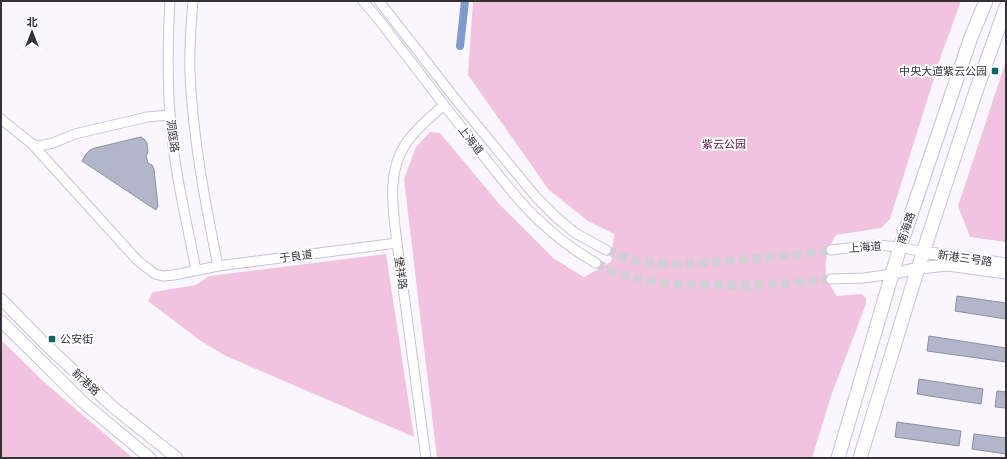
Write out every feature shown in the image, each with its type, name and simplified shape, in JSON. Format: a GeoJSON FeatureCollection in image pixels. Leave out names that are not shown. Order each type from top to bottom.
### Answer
{"type":"FeatureCollection","features":[{"type":"Feature","properties":{"kind":"highway","name":"南海路"},"geometry":{"type":"LineString","coordinates":[[838,458],[900,247],[971,38],[986,1]]}},
{"type":"Feature","properties":{"kind":"highway"},"geometry":{"type":"LineString","coordinates":[[860,458],[918,268],[975,94],[1006,7]]}},
{"type":"Feature","properties":{"kind":"main road","name":"新港三号路"},"geometry":{"type":"LineString","coordinates":[[924,252],[1006,264]]}},
{"type":"Feature","properties":{"kind":"main road","name":"新港三号路"},"geometry":{"type":"LineString","coordinates":[[892,274],[918,268],[948,265],[1006,273]]}},
{"type":"Feature","properties":{"kind":"main road","name":"新港路"},"geometry":{"type":"LineString","coordinates":[[1,299],[46,345],[113,407],[177,458]]}},
{"type":"Feature","properties":{"kind":"main road","name":"新港路"},"geometry":{"type":"LineString","coordinates":[[1,321],[85,404],[147,457]]}},
{"type":"Feature","properties":{"kind":"street","name":"洞庭路"},"geometry":{"type":"LineString","coordinates":[[170,1],[168,64],[170,115],[177,168],[196,270]]}},
{"type":"Feature","properties":{"kind":"street","name":"洞庭路"},"geometry":{"type":"LineString","coordinates":[[192,1],[190,72],[192,104],[201,175],[218,266]]}},
{"type":"Feature","properties":{"kind":"street","name":"上海道"},"geometry":{"type":"LineString","coordinates":[[363,1],[500,177],[535,217],[564,242],[596,263]]}},
{"type":"Feature","properties":{"kind":"street","name":"上海道"},"geometry":{"type":"LineString","coordinates":[[379,1],[453,96],[536,197],[556,217],[575,232],[606,250]]}},
{"type":"Feature","properties":{"kind":"street","name":"堡祥路"},"geometry":{"type":"LineString","coordinates":[[426,458],[397,243],[394,215],[393,179],[396,164],[406,142],[444,105]]}},
{"type":"Feature","properties":{"kind":"street"},"geometry":{"type":"LineString","coordinates":[[32,144],[40,146],[47,145],[75,134],[147,117],[170,115]]}},
{"type":"Feature","properties":{"kind":"street","name":"于良道"},"geometry":{"type":"LineString","coordinates":[[1,119],[32,144],[138,261],[155,274],[163,276],[174,275],[218,266],[397,243]]}},
{"type":"Feature","properties":{"kind":"street","name":"上海道"},"geometry":{"type":"LineString","coordinates":[[831,250],[875,245],[900,247],[924,252]]}},
{"type":"Feature","properties":{"kind":"street"},"geometry":{"type":"LineString","coordinates":[[831,279],[864,278],[892,274]]}},
{"type":"Feature","properties":{"kind":"green space","name":"紫云公园"},"geometry":{"type":"Polygon","coordinates":[[[473,1],[961,1],[941,56],[890,219],[881,228],[836,235],[828,251],[826,258],[826,273],[828,280],[837,296],[862,294],[866,298],[866,304],[831,396],[812,458],[437,458],[404,179],[416,147],[430,132],[440,133],[501,206],[553,258],[584,277],[611,262],[614,234],[588,221],[549,190],[468,75],[473,1]]]}},
{"type":"Feature","properties":{"kind":"green space"},"geometry":{"type":"Polygon","coordinates":[[[1006,61],[1006,242],[970,237],[958,206],[1006,61]]]}},
{"type":"Feature","properties":{"kind":"green space"},"geometry":{"type":"Polygon","coordinates":[[[386,254],[414,437],[226,356],[201,341],[148,301],[153,292],[196,285],[209,276],[386,254]]]}},
{"type":"Feature","properties":{"kind":"green space"},"geometry":{"type":"Polygon","coordinates":[[[1,340],[44,382],[133,458],[1,458],[1,340]]]}},
{"type":"Feature","properties":{"kind":"building"},"geometry":{"type":"Polygon","coordinates":[[[141,137],[147,143],[148,152],[146,156],[148,163],[152,165],[154,169],[158,206],[156,210],[82,161],[90,150],[141,137]]]}},
{"type":"Feature","properties":{"kind":"building"},"geometry":{"type":"Polygon","coordinates":[[[957,296],[1006,303],[1006,319],[955,311],[957,296]]]}},
{"type":"Feature","properties":{"kind":"building"},"geometry":{"type":"Polygon","coordinates":[[[929,336],[1006,348],[1006,362],[927,351],[929,336]]]}},
{"type":"Feature","properties":{"kind":"building"},"geometry":{"type":"Polygon","coordinates":[[[919,379],[983,389],[981,404],[917,394],[919,379]]]}},
{"type":"Feature","properties":{"kind":"building"},"geometry":{"type":"Polygon","coordinates":[[[997,391],[1006,392],[1006,408],[995,407],[997,391]]]}},
{"type":"Feature","properties":{"kind":"building"},"geometry":{"type":"Polygon","coordinates":[[[897,422],[961,431],[959,446],[895,437],[897,422]]]}},
{"type":"Feature","properties":{"kind":"building"},"geometry":{"type":"Polygon","coordinates":[[[974,434],[1006,438],[1006,454],[972,449],[974,434]]]}},
{"type":"Feature","properties":{"kind":"waterway"},"geometry":{"type":"LineString","coordinates":[[460,46],[465,1]]}},
{"type":"Feature","properties":{"kind":"tunnel"},"geometry":{"type":"LineString","coordinates":[[606,250],[637,260],[666,264],[754,259],[831,250]]}},
{"type":"Feature","properties":{"kind":"tunnel"},"geometry":{"type":"LineString","coordinates":[[596,263],[627,276],[648,281],[674,284],[750,286],[831,279]]}},
{"type":"Feature","properties":{"kind":"place","name":"中央大道紫云公园"},"geometry":{"type":"Point","coordinates":[995,71]}},
{"type":"Feature","properties":{"kind":"place","name":"公安街"},"geometry":{"type":"Point","coordinates":[52,339]}}]}
